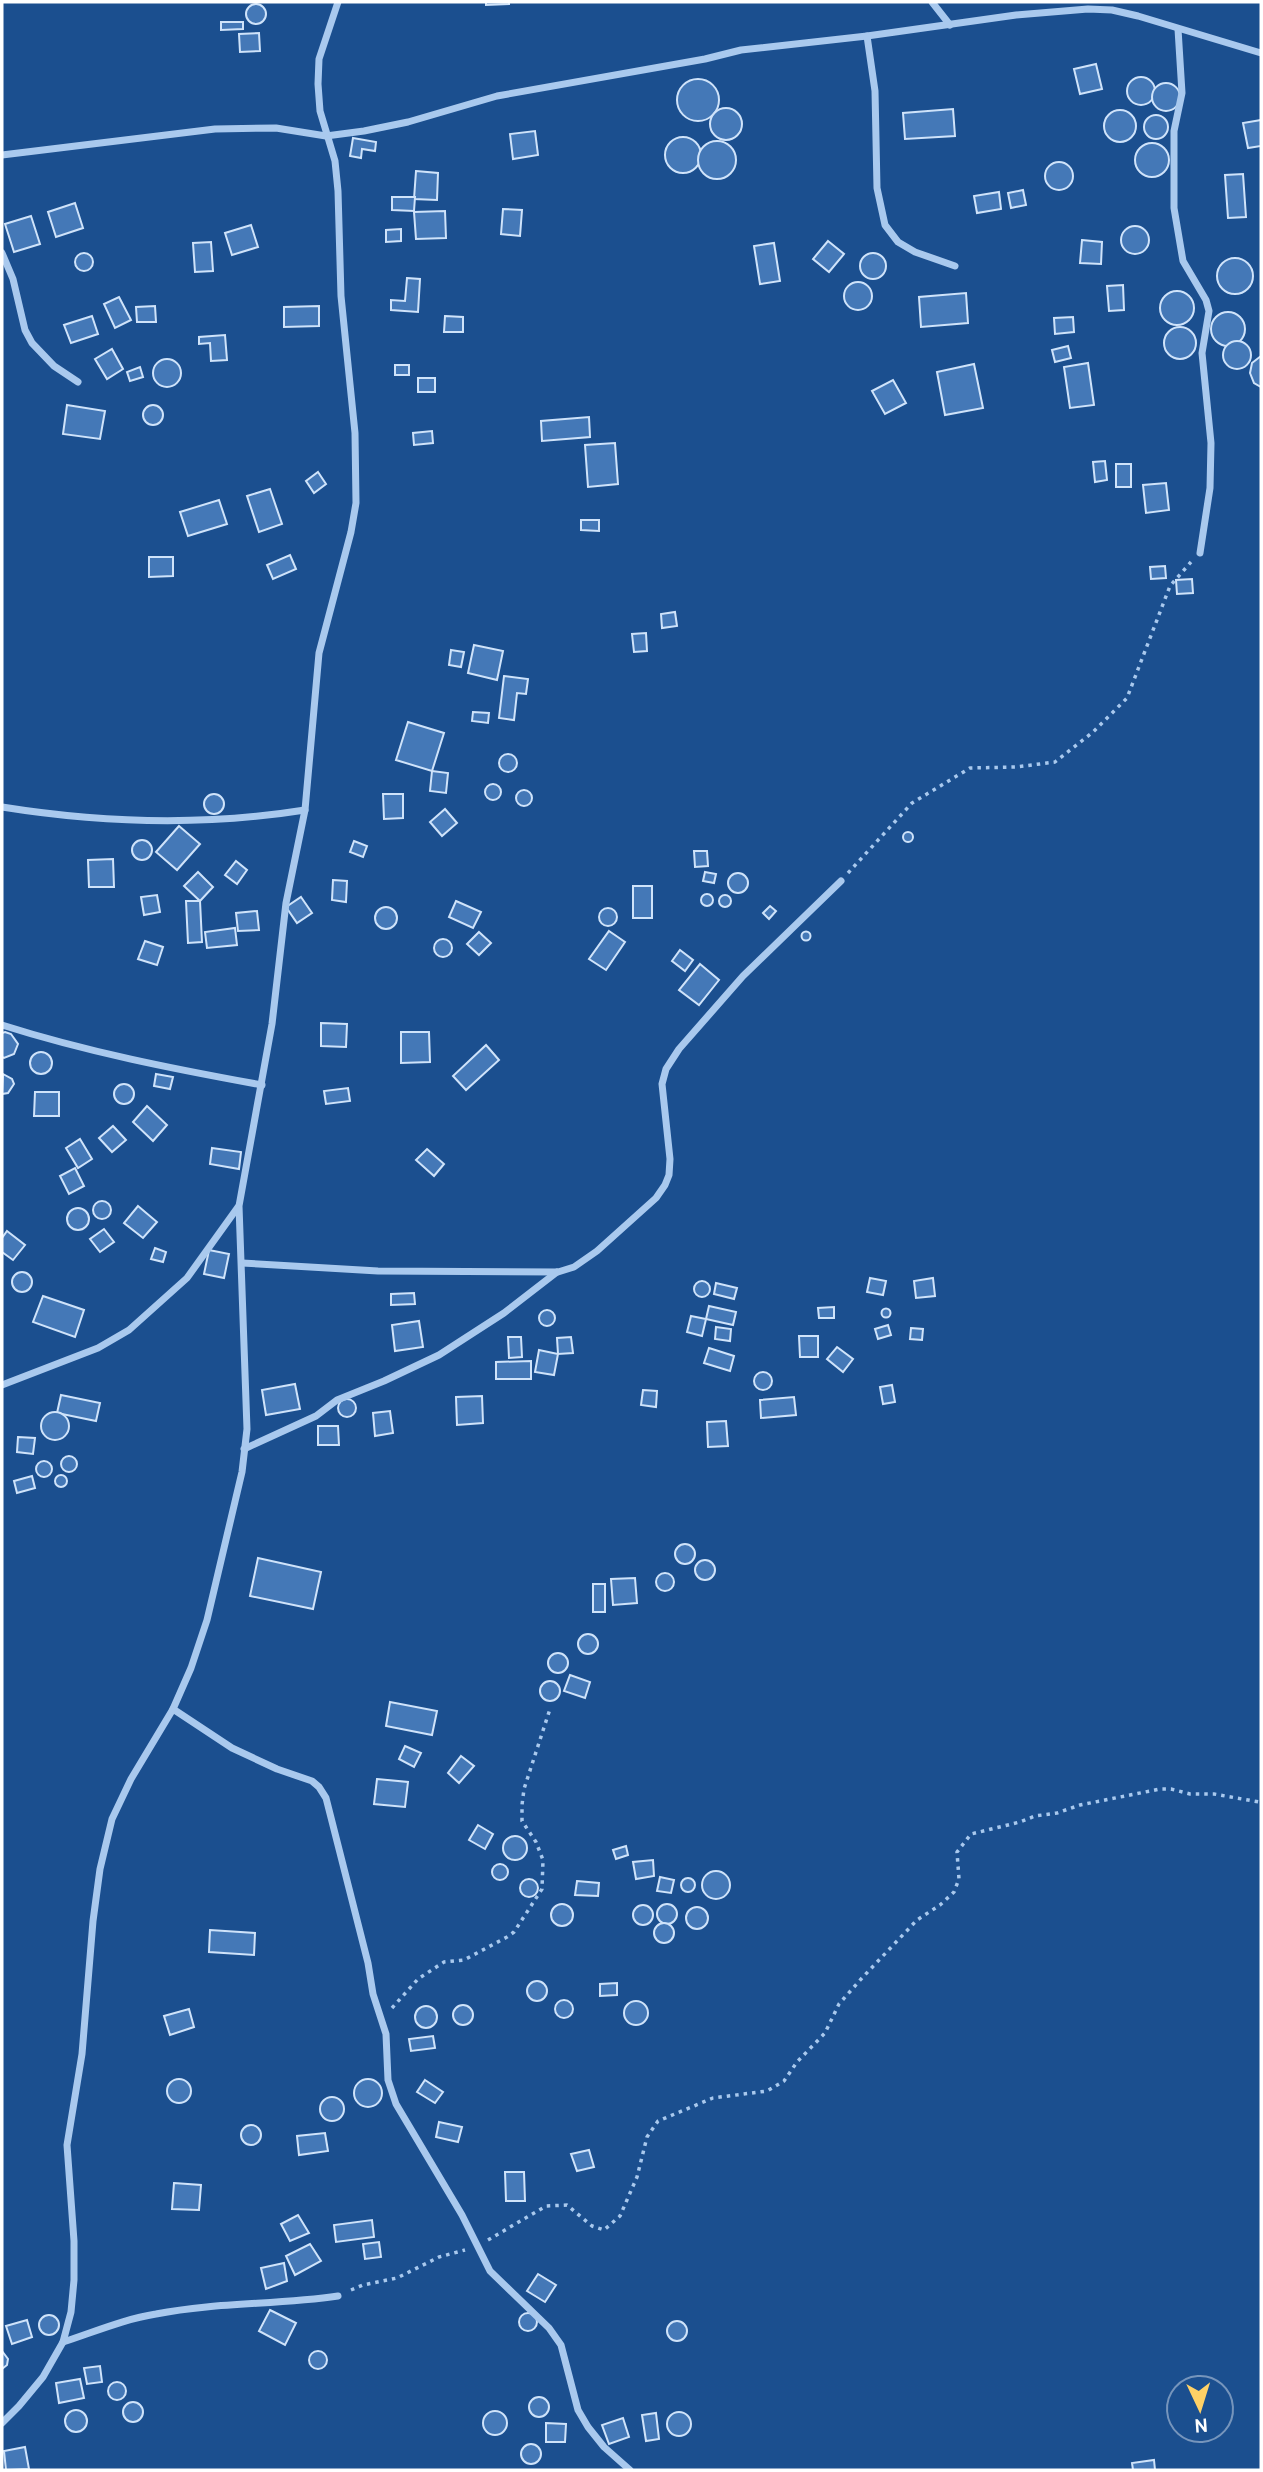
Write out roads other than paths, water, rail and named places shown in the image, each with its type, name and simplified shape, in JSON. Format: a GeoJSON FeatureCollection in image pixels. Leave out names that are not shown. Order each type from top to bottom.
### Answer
{"type":"FeatureCollection","features":[{"type":"Feature","properties":{"kind":"street"},"geometry":{"type":"LineString","coordinates":[[2,2423],[43,2377],[63,2343],[71,2312],[74,2280],[67,2145],[82,2054],[100,1869],[113,1819],[131,1779],[173,1709],[191,1668],[206,1620],[242,1472],[247,1429],[239,1206],[272,1024],[285,907],[306,810],[319,653],[351,532],[357,475],[341,296],[335,161],[326,136],[319,97],[319,59],[338,2]]}},
{"type":"Feature","properties":{"kind":"street"},"geometry":{"type":"LineString","coordinates":[[932,2],[950,25]]}},
{"type":"Feature","properties":{"kind":"street"},"geometry":{"type":"LineString","coordinates":[[2,155],[225,128],[276,128],[326,136],[408,122],[497,96],[741,50],[1016,15],[1087,9],[1112,10],[1138,16],[1261,53]]}},
{"type":"Feature","properties":{"kind":"street"},"geometry":{"type":"LineString","coordinates":[[1178,29],[1182,93],[1174,131],[1174,208],[1183,261],[1206,300],[1209,311],[1202,353],[1211,443],[1210,488],[1199,553]]}},
{"type":"Feature","properties":{"kind":"street"},"geometry":{"type":"LineString","coordinates":[[867,36],[875,91],[877,188],[884,225],[898,243],[955,266]]}},
{"type":"Feature","properties":{"kind":"street"},"geometry":{"type":"LineString","coordinates":[[2,253],[13,279],[25,330],[32,343],[54,366],[78,382]]}},
{"type":"Feature","properties":{"kind":"street"},"geometry":{"type":"LineString","coordinates":[[2,807],[96,819],[205,821],[263,817],[306,810]]}},
{"type":"Feature","properties":{"kind":"street"},"geometry":{"type":"LineString","coordinates":[[242,1263],[390,1271],[558,1272],[574,1267],[597,1251],[656,1198],[665,1185],[669,1175],[669,1135],[663,1084],[666,1069],[679,1049],[743,976],[841,881]]}},
{"type":"Feature","properties":{"kind":"street"},"geometry":{"type":"LineString","coordinates":[[2,1025],[62,1045],[112,1057],[262,1085]]}},
{"type":"Feature","properties":{"kind":"street"},"geometry":{"type":"LineString","coordinates":[[2,1385],[98,1348],[129,1330],[187,1278],[239,1206]]}},
{"type":"Feature","properties":{"kind":"street"},"geometry":{"type":"LineString","coordinates":[[244,1449],[316,1416],[337,1400],[439,1355],[485,1327],[558,1272]]}},
{"type":"Feature","properties":{"kind":"street"},"geometry":{"type":"LineString","coordinates":[[173,1709],[232,1748],[277,1769],[313,1781],[319,1787],[331,1811],[388,2048],[388,2080],[391,2093],[490,2271],[549,2328],[561,2345],[578,2410],[604,2447],[629,2470]]}},
{"type":"Feature","properties":{"kind":"street"},"geometry":{"type":"LineString","coordinates":[[63,2343],[157,2313],[304,2301],[338,2295]]}}]}
